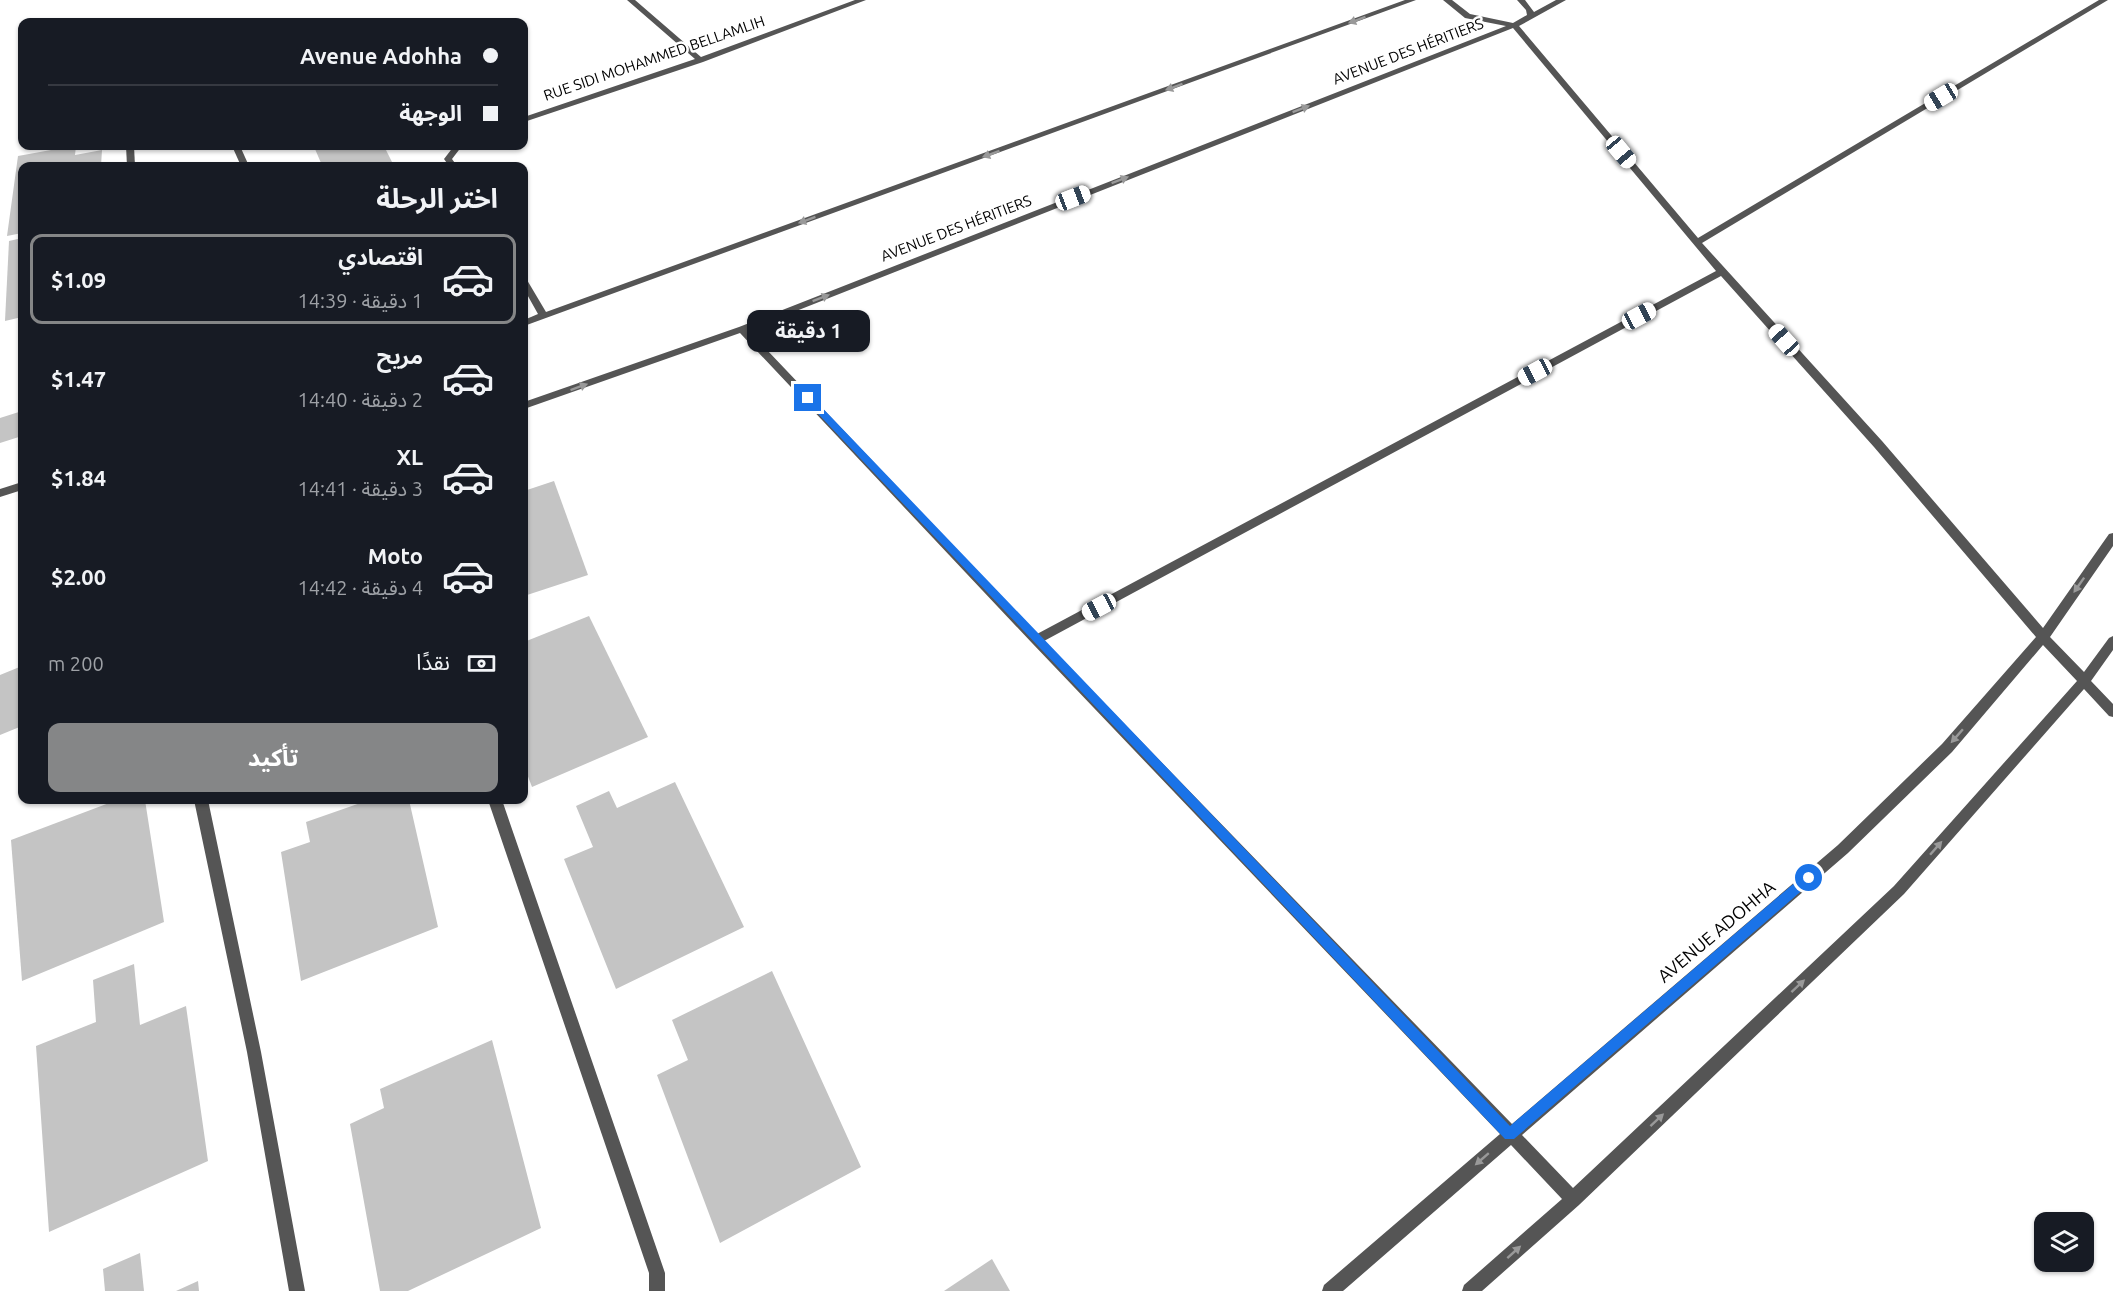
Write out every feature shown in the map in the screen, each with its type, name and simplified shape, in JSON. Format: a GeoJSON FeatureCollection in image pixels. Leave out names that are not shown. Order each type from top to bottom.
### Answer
{"type":"FeatureCollection","features":[{"type":"Feature","properties":{"kind":"street"},"geometry":{"type":"LineString","coordinates":[[631,0],[700,60]]}},
{"type":"Feature","properties":{"kind":"street","name":"RUE SIDI MOHAMMED BELLAMLIH"},"geometry":{"type":"LineString","coordinates":[[528,119],[700,60],[862,0]]}},
{"type":"Feature","properties":{"kind":"street"},"geometry":{"type":"LineString","coordinates":[[528,322],[1412,0]]}},
{"type":"Feature","properties":{"kind":"street"},"geometry":{"type":"LineString","coordinates":[[1448,0],[1468,16],[1514,25],[1722,272],[1878,444],[2043,637],[2113,712]]}},
{"type":"Feature","properties":{"kind":"street"},"geometry":{"type":"LineString","coordinates":[[1521,0],[1530,9],[1531,16]]}},
{"type":"Feature","properties":{"kind":"street","name":"AVENUE DES HÉRITIERS"},"geometry":{"type":"LineString","coordinates":[[528,405],[742,328],[1514,25],[1562,0]]}},
{"type":"Feature","properties":{"kind":"street"},"geometry":{"type":"LineString","coordinates":[[1697,242],[2104,0]]}},
{"type":"Feature","properties":{"kind":"street"},"geometry":{"type":"LineString","coordinates":[[450,162],[448,159],[455,150]]}},
{"type":"Feature","properties":{"kind":"street"},"geometry":{"type":"LineString","coordinates":[[1036,640],[1722,272]]}},
{"type":"Feature","properties":{"kind":"street"},"geometry":{"type":"LineString","coordinates":[[528,289],[544,316]]}},
{"type":"Feature","properties":{"kind":"street"},"geometry":{"type":"LineString","coordinates":[[742,328],[1036,640],[1573,1199]]}},
{"type":"Feature","properties":{"kind":"street"},"geometry":{"type":"LineString","coordinates":[[0,493],[18,487]]}},
{"type":"Feature","properties":{"kind":"street","name":"AVENUE ADOHHA"},"geometry":{"type":"LineString","coordinates":[[1330,1291],[1843,849],[1947,748],[2043,637],[2113,537]]}},
{"type":"Feature","properties":{"kind":"street"},"geometry":{"type":"LineString","coordinates":[[1470,1291],[1573,1199],[1899,890],[2085,680],[2113,641]]}},
{"type":"Feature","properties":{"kind":"street"},"geometry":{"type":"LineString","coordinates":[[202,804],[254,1052],[297,1291]]}},
{"type":"Feature","properties":{"kind":"street"},"geometry":{"type":"LineString","coordinates":[[496,804],[657,1273],[657,1291]]}},
{"type":"Feature","properties":{"kind":"building"},"geometry":{"type":"Polygon","coordinates":[[[51,150],[76,150],[75,155],[102,150],[101,162],[18,162],[18,234],[7,236],[18,156],[51,150]]]}},
{"type":"Feature","properties":{"kind":"building"},"geometry":{"type":"Polygon","coordinates":[[[315,150],[386,150],[392,162],[321,162],[315,150]]]}},
{"type":"Feature","properties":{"kind":"building"},"geometry":{"type":"Polygon","coordinates":[[[18,239],[18,318],[5,321],[9,241],[18,239]]]}},
{"type":"Feature","properties":{"kind":"building"},"geometry":{"type":"Polygon","coordinates":[[[18,412],[18,437],[0,443],[0,418],[18,412]]]}},
{"type":"Feature","properties":{"kind":"building"},"geometry":{"type":"Polygon","coordinates":[[[554,481],[588,575],[528,595],[528,490],[554,481]]]}},
{"type":"Feature","properties":{"kind":"building"},"geometry":{"type":"Polygon","coordinates":[[[589,616],[648,737],[532,787],[528,776],[528,640],[589,616]]]}},
{"type":"Feature","properties":{"kind":"building"},"geometry":{"type":"Polygon","coordinates":[[[18,668],[18,728],[0,735],[0,675],[18,668]]]}},
{"type":"Feature","properties":{"kind":"building"},"geometry":{"type":"Polygon","coordinates":[[[675,782],[744,927],[616,989],[564,859],[593,847],[576,806],[609,791],[617,808],[675,782]]]}},
{"type":"Feature","properties":{"kind":"building"},"geometry":{"type":"Polygon","coordinates":[[[106,804],[146,804],[164,922],[22,981],[11,840],[106,804]]]}},
{"type":"Feature","properties":{"kind":"building"},"geometry":{"type":"Polygon","coordinates":[[[358,804],[410,804],[438,927],[301,981],[281,852],[310,842],[306,822],[358,804]]]}},
{"type":"Feature","properties":{"kind":"building"},"geometry":{"type":"Polygon","coordinates":[[[134,964],[140,1025],[186,1006],[208,1161],[49,1232],[36,1046],[96,1022],[93,980],[134,964]]]}},
{"type":"Feature","properties":{"kind":"building"},"geometry":{"type":"Polygon","coordinates":[[[772,971],[861,1167],[720,1243],[657,1075],[688,1060],[672,1020],[772,971]]]}},
{"type":"Feature","properties":{"kind":"building"},"geometry":{"type":"Polygon","coordinates":[[[492,1040],[541,1228],[408,1291],[380,1291],[350,1124],[384,1108],[380,1089],[492,1040]]]}},
{"type":"Feature","properties":{"kind":"building"},"geometry":{"type":"Polygon","coordinates":[[[140,1253],[144,1291],[105,1291],[103,1269],[140,1253]]]}},
{"type":"Feature","properties":{"kind":"building"},"geometry":{"type":"Polygon","coordinates":[[[992,1259],[1010,1291],[944,1291],[992,1259]]]}},
{"type":"Feature","properties":{"kind":"building"},"geometry":{"type":"Polygon","coordinates":[[[198,1281],[199,1291],[176,1291],[198,1281]]]}},
{"type":"Feature","properties":{"kind":"route"},"geometry":{"type":"LineString","coordinates":[[808,398],[1036,640],[1510,1134],[1809,878]]}}]}
